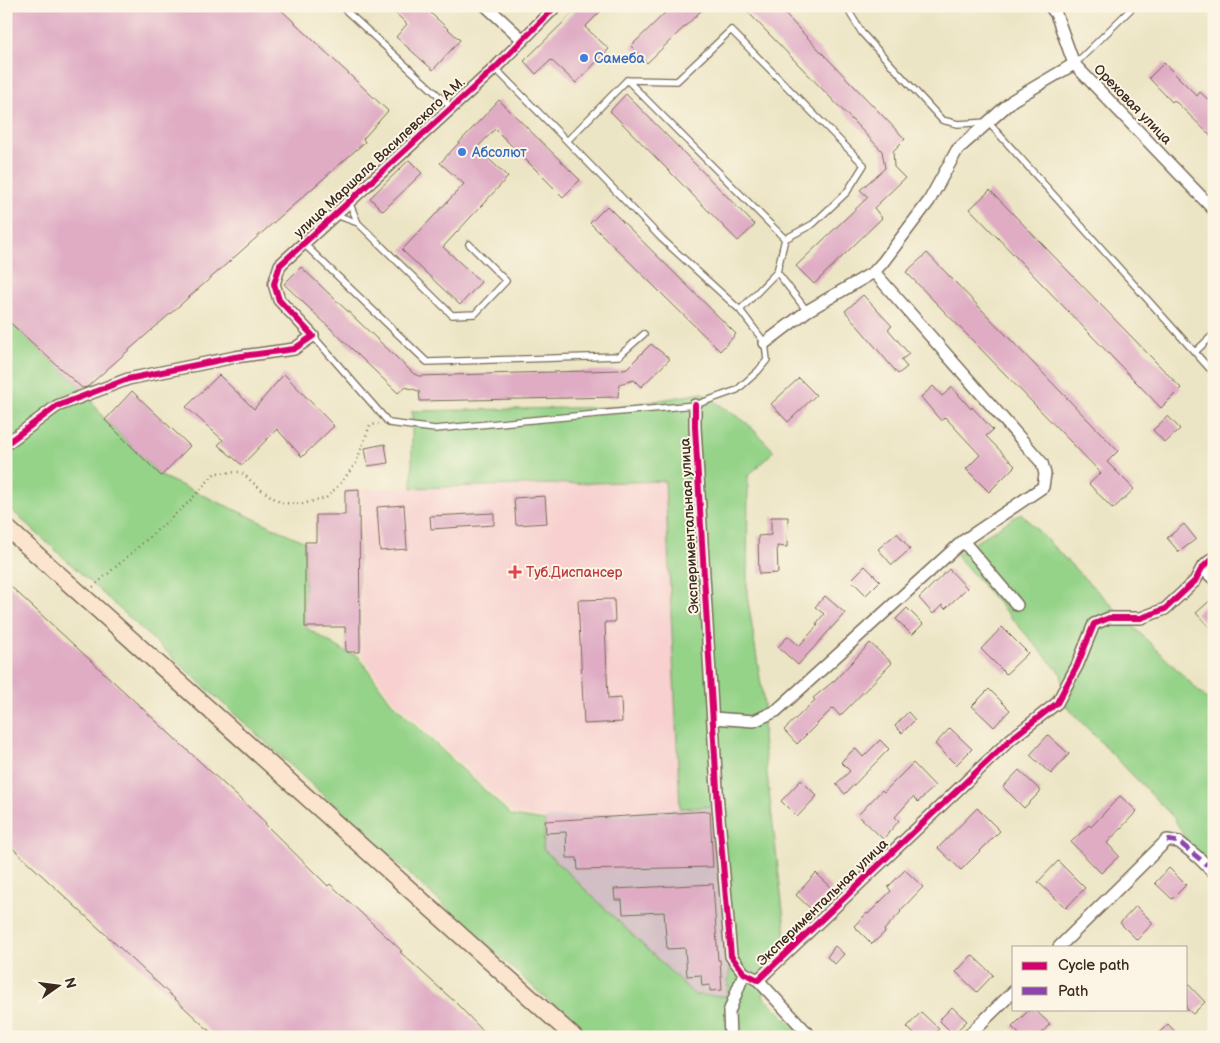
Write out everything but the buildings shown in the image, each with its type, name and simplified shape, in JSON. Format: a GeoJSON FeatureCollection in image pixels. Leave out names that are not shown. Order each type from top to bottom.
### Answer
{"type":"FeatureCollection","features":[{"type":"Feature","properties":{"kind":"main road"},"geometry":{"type":"LineString","coordinates":[[6,527],[574,1037]]}},
{"type":"Feature","properties":{"kind":"street"},"geometry":{"type":"LineString","coordinates":[[486,6],[523,40]]}},
{"type":"Feature","properties":{"kind":"street","name":"улица Маршала Василевского А.М."},"geometry":{"type":"LineString","coordinates":[[313,336],[279,300],[274,284],[280,265],[495,68],[556,6]]}},
{"type":"Feature","properties":{"kind":"street","name":"Ореховая улица"},"geometry":{"type":"LineString","coordinates":[[1050,6],[1056,14],[1074,64],[1214,210]]}},
{"type":"Feature","properties":{"kind":"street"},"geometry":{"type":"LineString","coordinates":[[765,343],[807,310],[874,272],[884,262],[929,202],[956,150],[1013,100],[1074,64]]}},
{"type":"Feature","properties":{"kind":"street"},"geometry":{"type":"LineString","coordinates":[[713,718],[754,721],[776,711],[963,541],[1043,487],[1045,474],[1042,463],[874,272]]}},
{"type":"Feature","properties":{"kind":"street"},"geometry":{"type":"LineString","coordinates":[[6,444],[57,406],[128,379],[235,357],[294,348],[313,336]]}},
{"type":"Feature","properties":{"kind":"street","name":"Экспериментальная улица"},"geometry":{"type":"LineString","coordinates":[[695,405],[713,718],[731,956],[744,973],[758,980],[1012,739],[1056,703],[1077,666],[1094,624],[1109,618],[1141,618],[1165,609],[1195,581],[1202,568],[1214,557]]}},
{"type":"Feature","properties":{"kind":"street"},"geometry":{"type":"LineString","coordinates":[[963,541],[1017,605]]}},
{"type":"Feature","properties":{"kind":"street"},"geometry":{"type":"LineString","coordinates":[[1202,568],[1214,579]]}},
{"type":"Feature","properties":{"kind":"street"},"geometry":{"type":"LineString","coordinates":[[1060,946],[1167,840],[1179,842],[1200,858],[1214,873]]}},
{"type":"Feature","properties":{"kind":"street"},"geometry":{"type":"LineString","coordinates":[[730,1037],[729,1012],[744,973]]}},
{"type":"Feature","properties":{"kind":"street"},"geometry":{"type":"LineString","coordinates":[[758,980],[811,1037]]}},
{"type":"Feature","properties":{"kind":"street"},"geometry":{"type":"LineString","coordinates":[[967,1037],[1012,993]]}},
{"type":"Feature","properties":{"kind":"lane"},"geometry":{"type":"LineString","coordinates":[[341,6],[452,108]]}},
{"type":"Feature","properties":{"kind":"lane"},"geometry":{"type":"LineString","coordinates":[[849,6],[848,10],[862,33],[942,120],[958,124],[988,122],[1209,368]]}},
{"type":"Feature","properties":{"kind":"lane"},"geometry":{"type":"LineString","coordinates":[[1074,64],[1134,6]]}},
{"type":"Feature","properties":{"kind":"lane"},"geometry":{"type":"LineString","coordinates":[[567,141],[628,80],[677,81],[730,30],[864,165],[847,192],[813,224],[785,239],[777,272],[740,310]]}},
{"type":"Feature","properties":{"kind":"lane"},"geometry":{"type":"LineString","coordinates":[[313,336],[389,423],[435,429],[695,405],[737,390],[767,360],[765,343],[740,310],[662,239],[495,68]]}},
{"type":"Feature","properties":{"kind":"lane"},"geometry":{"type":"LineString","coordinates":[[628,80],[785,239]]}},
{"type":"Feature","properties":{"kind":"lane"},"geometry":{"type":"LineString","coordinates":[[349,202],[358,223],[452,315],[475,314],[506,281],[469,244]]}},
{"type":"Feature","properties":{"kind":"lane"},"geometry":{"type":"LineString","coordinates":[[336,215],[358,223]]}},
{"type":"Feature","properties":{"kind":"lane"},"geometry":{"type":"LineString","coordinates":[[304,244],[427,362],[619,356],[644,334]]}},
{"type":"Feature","properties":{"kind":"lane"},"geometry":{"type":"LineString","coordinates":[[777,272],[807,310]]}},
{"type":"Feature","properties":{"kind":"lane"},"geometry":{"type":"LineString","coordinates":[[1195,352],[1214,334]]}},
{"type":"Feature","properties":{"kind":"path"},"geometry":{"type":"LineString","coordinates":[[83,596],[189,502],[215,473],[242,472],[259,488],[281,503],[302,504],[326,498],[340,484],[356,463],[370,425],[389,423]]}},
{"type":"Feature","properties":{"kind":"shaded area","name":"Туб.Диспансер"},"geometry":{"type":"Polygon","coordinates":[[[665,481],[680,808],[545,818],[515,814],[390,696],[362,654],[361,489],[665,481]]]}},
{"type":"Feature","properties":{"kind":"shaded area"},"geometry":{"type":"Polygon","coordinates":[[[718,806],[731,956],[727,996],[695,995],[543,849],[545,818],[718,806]]]}},
{"type":"Feature","properties":{"kind":"green space"},"geometry":{"type":"Polygon","coordinates":[[[6,319],[84,390],[105,420],[161,476],[305,542],[305,627],[346,652],[358,656],[391,702],[512,816],[545,821],[543,849],[695,995],[727,996],[731,956],[718,806],[680,808],[665,481],[412,488],[412,411],[619,407],[702,393],[747,423],[774,451],[748,476],[747,594],[764,704],[763,739],[787,945],[763,996],[804,1037],[589,1037],[531,985],[6,505],[6,319]]]}},
{"type":"Feature","properties":{"kind":"green space"},"geometry":{"type":"Polygon","coordinates":[[[1021,513],[1214,706],[1214,871],[1188,844],[1174,818],[1066,706],[1061,674],[956,555],[1021,513]]]}},
{"type":"Feature","properties":{"kind":"marked path"},"geometry":{"type":"LineString","coordinates":[[1167,840],[1179,842],[1207,865]]}},
{"type":"Feature","properties":{"kind":"cycle path"},"geometry":{"type":"LineString","coordinates":[[6,444],[57,406],[128,379],[235,357],[294,349],[313,336],[279,300],[274,284],[280,265],[495,68],[556,6]]}},
{"type":"Feature","properties":{"kind":"cycle path"},"geometry":{"type":"LineString","coordinates":[[695,405],[718,806],[731,956],[744,973],[758,980],[1011,739],[1057,703],[1077,666],[1094,624],[1109,618],[1141,618],[1165,609],[1195,581],[1202,568],[1214,557]]}},
{"type":"Feature","properties":{"kind":"place","name":"Самеба"},"geometry":{"type":"Point","coordinates":[584,58]}},
{"type":"Feature","properties":{"kind":"place","name":"Абсолют"},"geometry":{"type":"Point","coordinates":[462,152]}},
{"type":"Feature","properties":{"kind":"place","name":"Туб.Диспансер"},"geometry":{"type":"Point","coordinates":[515,572]}}]}
